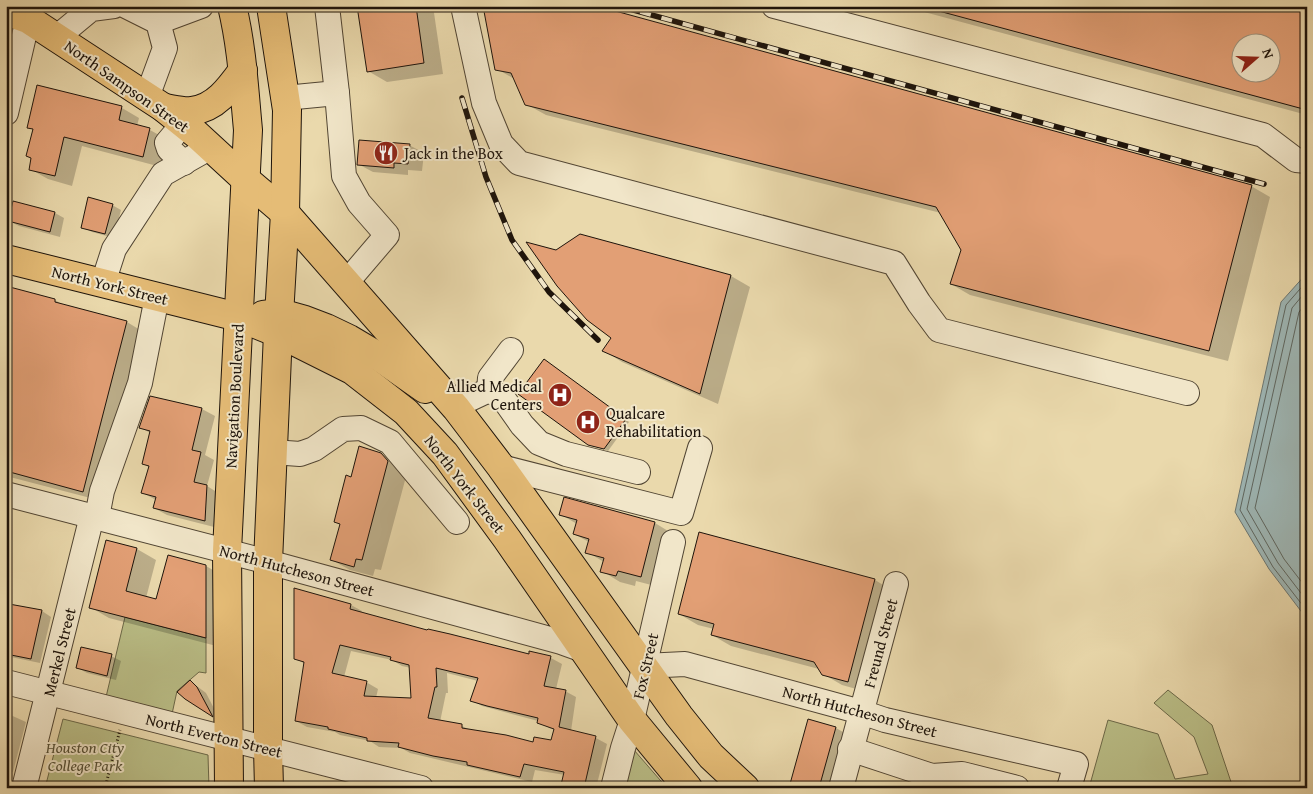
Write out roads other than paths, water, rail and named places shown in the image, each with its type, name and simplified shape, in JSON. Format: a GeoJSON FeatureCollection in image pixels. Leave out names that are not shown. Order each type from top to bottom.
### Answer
{"type":"FeatureCollection","features":[{"type":"Feature","properties":{"kind":"main road","name":"Navigation Boulevard"},"geometry":{"type":"LineString","coordinates":[[229,788],[227,551],[248,130],[237,26],[232,6]]}},
{"type":"Feature","properties":{"kind":"main road"},"geometry":{"type":"LineString","coordinates":[[270,788],[268,749],[268,562],[286,213],[286,110],[271,6]]}},
{"type":"Feature","properties":{"kind":"main road","name":"North Sampson Street"},"geometry":{"type":"LineString","coordinates":[[22,12],[56,38],[165,110],[286,213]]}},
{"type":"Feature","properties":{"kind":"main road"},"geometry":{"type":"LineString","coordinates":[[165,110],[191,111],[211,104],[224,94],[242,70]]}},
{"type":"Feature","properties":{"kind":"main road"},"geometry":{"type":"LineString","coordinates":[[286,213],[456,408],[679,716],[711,756],[745,788]]}},
{"type":"Feature","properties":{"kind":"main road","name":"North York Street"},"geometry":{"type":"LineString","coordinates":[[6,259],[103,283],[154,309],[279,323],[352,370],[383,394],[406,412],[445,454],[586,651],[632,720],[688,788]]}},
{"type":"Feature","properties":{"kind":"main road"},"geometry":{"type":"LineString","coordinates":[[279,323],[305,320],[349,339],[456,408]]}},
{"type":"Feature","properties":{"kind":"main road"},"geometry":{"type":"LineString","coordinates":[[383,394],[430,421],[473,461],[501,468]]}},
{"type":"Feature","properties":{"kind":"main road"},"geometry":{"type":"LineString","coordinates":[[507,539],[555,588],[592,636],[610,650],[644,666]]}},
{"type":"Feature","properties":{"kind":"street"},"geometry":{"type":"LineString","coordinates":[[56,38],[91,10],[114,6]]}},
{"type":"Feature","properties":{"kind":"street"},"geometry":{"type":"LineString","coordinates":[[126,6],[158,22],[196,7]]}},
{"type":"Feature","properties":{"kind":"street"},"geometry":{"type":"LineString","coordinates":[[327,6],[344,176],[359,203],[387,235],[346,283]]}},
{"type":"Feature","properties":{"kind":"street"},"geometry":{"type":"LineString","coordinates":[[463,6],[484,103],[501,144],[518,163],[894,263],[919,303],[940,330],[1187,393]]}},
{"type":"Feature","properties":{"kind":"street"},"geometry":{"type":"LineString","coordinates":[[774,6],[1262,135],[1296,160],[1307,161]]}},
{"type":"Feature","properties":{"kind":"street"},"geometry":{"type":"LineString","coordinates":[[6,113],[22,12]]}},
{"type":"Feature","properties":{"kind":"street"},"geometry":{"type":"LineString","coordinates":[[158,22],[165,48],[167,143],[169,150],[184,163]]}},
{"type":"Feature","properties":{"kind":"street"},"geometry":{"type":"LineString","coordinates":[[285,98],[337,93]]}},
{"type":"Feature","properties":{"kind":"street"},"geometry":{"type":"LineString","coordinates":[[103,283],[114,249],[163,174],[211,148]]}},
{"type":"Feature","properties":{"kind":"street","name":"Merkel Street"},"geometry":{"type":"LineString","coordinates":[[24,788],[102,491],[140,383],[154,309]]}},
{"type":"Feature","properties":{"kind":"street"},"geometry":{"type":"LineString","coordinates":[[489,390],[490,378],[510,350]]}},
{"type":"Feature","properties":{"kind":"street"},"geometry":{"type":"LineString","coordinates":[[456,408],[489,390]]}},
{"type":"Feature","properties":{"kind":"street"},"geometry":{"type":"LineString","coordinates":[[489,390],[503,398],[522,425],[539,443],[566,454],[638,472]]}},
{"type":"Feature","properties":{"kind":"street"},"geometry":{"type":"LineString","coordinates":[[273,452],[300,454],[314,449],[343,429],[361,428],[390,442],[457,522]]}},
{"type":"Feature","properties":{"kind":"street"},"geometry":{"type":"LineString","coordinates":[[501,468],[681,513],[700,448]]}},
{"type":"Feature","properties":{"kind":"street","name":"North Hutcheson Street"},"geometry":{"type":"LineString","coordinates":[[6,494],[268,562],[586,651]]}},
{"type":"Feature","properties":{"kind":"street","name":"Fox Street"},"geometry":{"type":"LineString","coordinates":[[613,788],[632,720],[673,542]]}},
{"type":"Feature","properties":{"kind":"street","name":"Freund Street"},"geometry":{"type":"LineString","coordinates":[[841,788],[850,748],[896,584]]}},
{"type":"Feature","properties":{"kind":"street","name":"North Hutcheson Street"},"geometry":{"type":"LineString","coordinates":[[644,666],[685,664],[885,720],[1076,764],[1069,788]]}},
{"type":"Feature","properties":{"kind":"street","name":"North Everton Street"},"geometry":{"type":"LineString","coordinates":[[6,682],[422,788]]}},
{"type":"Feature","properties":{"kind":"street"},"geometry":{"type":"LineString","coordinates":[[850,748],[934,782],[962,774],[1017,788]]}},
{"type":"Feature","properties":{"kind":"water"},"geometry":{"type":"Polygon","coordinates":[[[1307,273],[1307,619],[1269,569],[1235,512],[1281,302],[1307,273]]]}},
{"type":"Feature","properties":{"kind":"railway"},"geometry":{"type":"LineString","coordinates":[[619,6],[1264,184]]}},
{"type":"Feature","properties":{"kind":"railway"},"geometry":{"type":"LineString","coordinates":[[462,98],[486,177],[512,240],[549,292],[598,340]]}},
{"type":"Feature","properties":{"kind":"place","name":"Jack in the Box"},"geometry":{"type":"Point","coordinates":[386,153]}},
{"type":"Feature","properties":{"kind":"place","name":"Allied Medical Centers"},"geometry":{"type":"Point","coordinates":[560,395]}},
{"type":"Feature","properties":{"kind":"place","name":"Qualcare Rehabilitation"},"geometry":{"type":"Point","coordinates":[588,422]}},
{"type":"Feature","properties":{"kind":"park label","name":"Houston City College Park"},"geometry":{"type":"Point","coordinates":[85,756]}}]}
